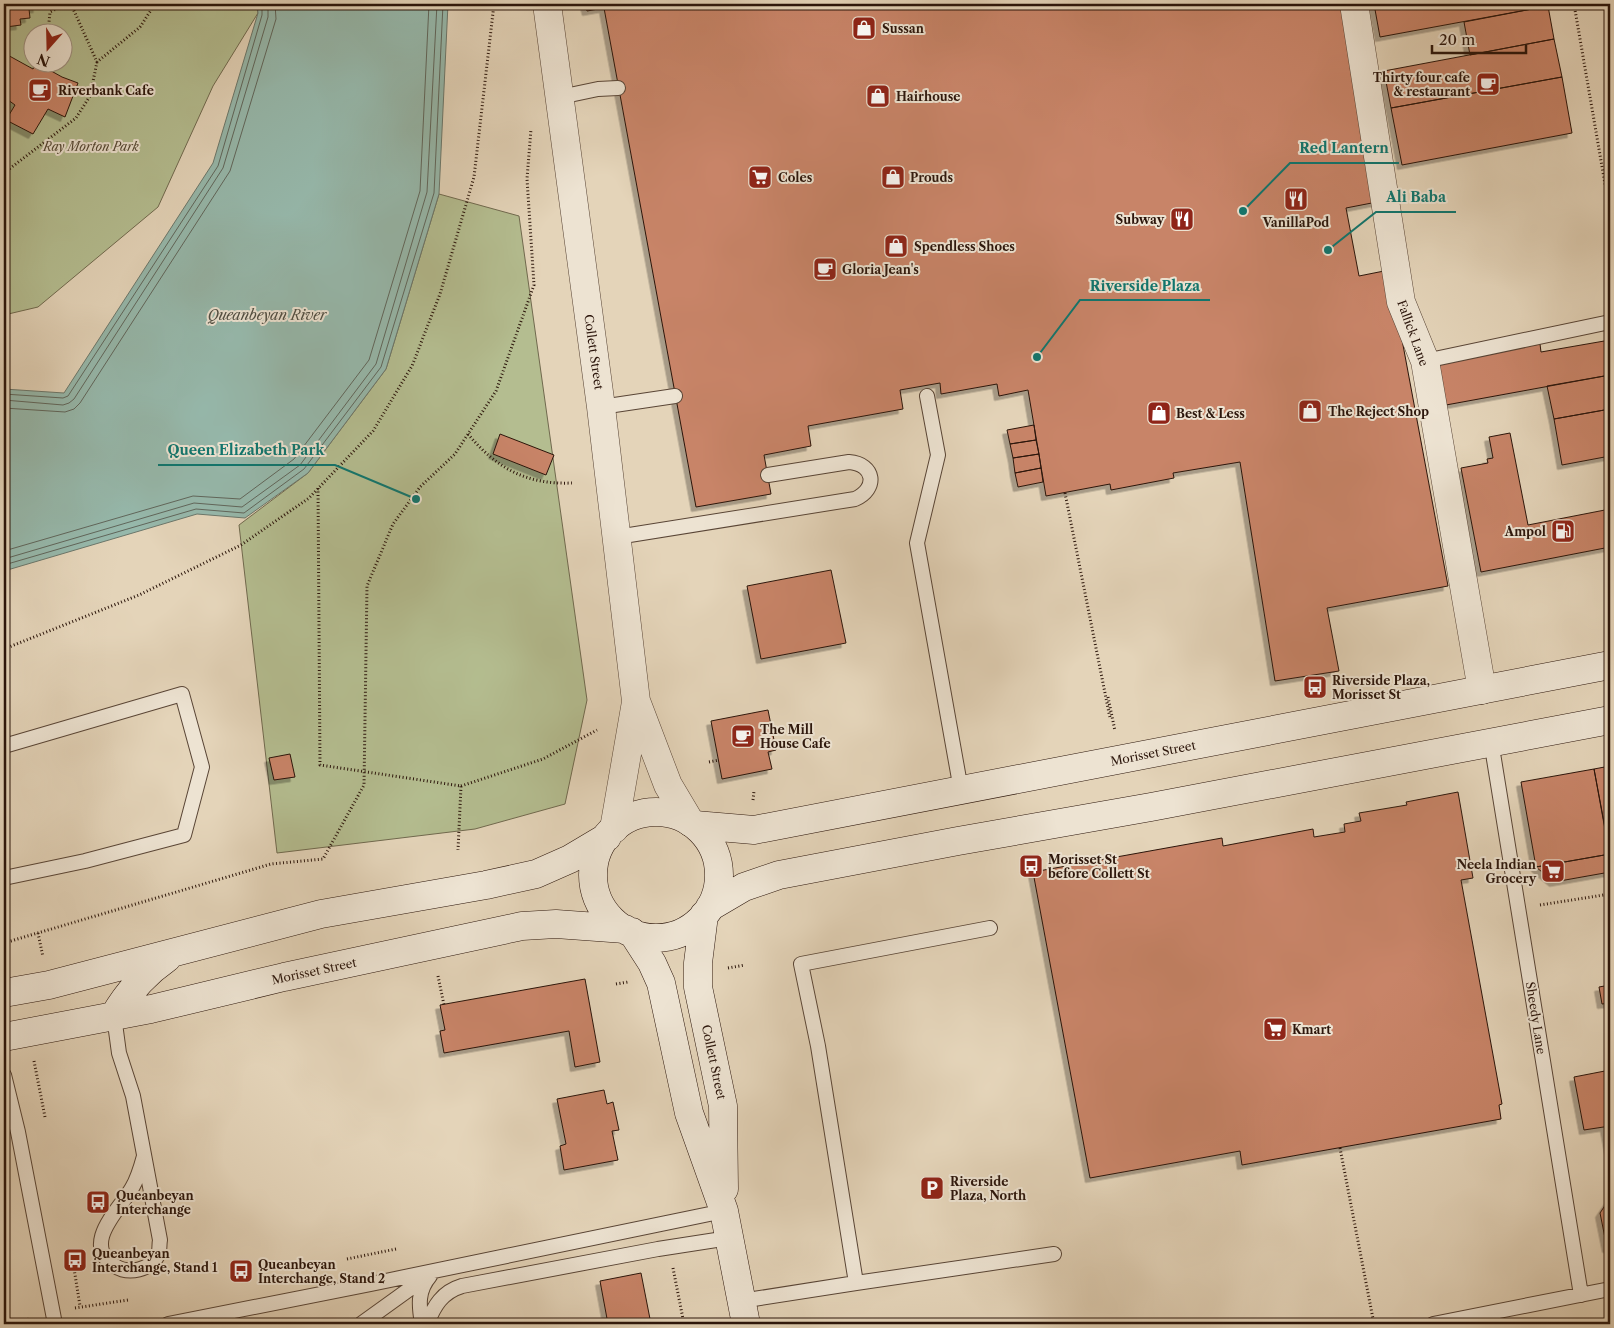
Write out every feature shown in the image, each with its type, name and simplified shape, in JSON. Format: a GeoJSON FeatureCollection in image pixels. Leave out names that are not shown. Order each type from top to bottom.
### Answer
{"type":"FeatureCollection","features":[{"type":"Feature","properties":{"kind":"street","name":"Collett Street"},"geometry":{"type":"LineString","coordinates":[[547,4],[601,407],[636,701],[668,785],[692,824]]}},
{"type":"Feature","properties":{"kind":"street","name":"Fallick Lane"},"geometry":{"type":"LineString","coordinates":[[1354,4],[1401,302],[1425,361],[1482,690]]}},
{"type":"Feature","properties":{"kind":"street","name":"Morisset Street"},"geometry":{"type":"LineString","coordinates":[[692,824],[754,830],[1610,665]]}},
{"type":"Feature","properties":{"kind":"street","name":"Collett Street"},"geometry":{"type":"LineString","coordinates":[[610,833],[636,701]]}},
{"type":"Feature","properties":{"kind":"street"},"geometry":{"type":"LineString","coordinates":[[610,833],[596,858],[594,875],[596,893],[607,914],[628,931],[649,937],[666,937],[692,927],[707,911],[744,886],[779,875],[958,840],[1151,807],[1491,741],[1610,720]]}},
{"type":"Feature","properties":{"kind":"street"},"geometry":{"type":"LineString","coordinates":[[4,993],[49,985],[321,914],[486,885],[536,874],[570,859],[631,818],[650,812],[671,814],[692,824],[709,840],[717,859],[719,879],[718,889],[707,911]]}},
{"type":"Feature","properties":{"kind":"street","name":"Collett Street"},"geometry":{"type":"LineString","coordinates":[[707,911],[698,963],[698,987],[723,1106],[724,1211]]}},
{"type":"Feature","properties":{"kind":"street","name":"Morisset Street"},"geometry":{"type":"LineString","coordinates":[[4,1036],[151,1009],[284,977],[522,926],[556,924],[628,931]]}},
{"type":"Feature","properties":{"kind":"street","name":"Collett Street"},"geometry":{"type":"LineString","coordinates":[[628,931],[652,963],[662,983],[689,1113],[724,1211],[743,1313]]}},
{"type":"Feature","properties":{"kind":"street"},"geometry":{"type":"LineString","coordinates":[[114,1016],[127,995],[140,980],[166,959],[186,950]]}},
{"type":"Feature","properties":{"kind":"lane"},"geometry":{"type":"LineString","coordinates":[[560,97],[598,89],[618,88]]}},
{"type":"Feature","properties":{"kind":"lane"},"geometry":{"type":"LineString","coordinates":[[1425,361],[1610,322]]}},
{"type":"Feature","properties":{"kind":"lane"},"geometry":{"type":"LineString","coordinates":[[601,407],[675,396]]}},
{"type":"Feature","properties":{"kind":"lane"},"geometry":{"type":"LineString","coordinates":[[927,396],[938,455],[917,543],[960,790]]}},
{"type":"Feature","properties":{"kind":"lane"},"geometry":{"type":"LineString","coordinates":[[617,538],[855,499],[864,495],[870,487],[871,478],[867,469],[859,463],[849,462],[768,475]]}},
{"type":"Feature","properties":{"kind":"lane"},"geometry":{"type":"LineString","coordinates":[[4,746],[182,694],[202,768],[184,835],[4,878]]}},
{"type":"Feature","properties":{"kind":"lane","name":"Sheedy Lane"},"geometry":{"type":"LineString","coordinates":[[1491,741],[1581,1295]]}},
{"type":"Feature","properties":{"kind":"lane"},"geometry":{"type":"LineString","coordinates":[[856,1283],[818,1046],[801,964],[990,928]]}},
{"type":"Feature","properties":{"kind":"lane"},"geometry":{"type":"LineString","coordinates":[[114,1016],[120,1058],[133,1096],[160,1240],[158,1254],[152,1262],[144,1268],[134,1271],[123,1270],[106,1258],[101,1238],[104,1228],[132,1189],[138,1177],[144,1156]]}},
{"type":"Feature","properties":{"kind":"lane"},"geometry":{"type":"LineString","coordinates":[[4,1075],[18,1132],[55,1324]]}},
{"type":"Feature","properties":{"kind":"lane"},"geometry":{"type":"LineString","coordinates":[[168,1324],[724,1211]]}},
{"type":"Feature","properties":{"kind":"lane"},"geometry":{"type":"LineString","coordinates":[[427,1324],[431,1312],[438,1301],[455,1288],[729,1238]]}},
{"type":"Feature","properties":{"kind":"lane"},"geometry":{"type":"LineString","coordinates":[[743,1313],[856,1283],[1054,1254]]}},
{"type":"Feature","properties":{"kind":"lane"},"geometry":{"type":"LineString","coordinates":[[361,1324],[409,1288],[436,1271]]}},
{"type":"Feature","properties":{"kind":"lane"},"geometry":{"type":"LineString","coordinates":[[422,1324],[419,1298],[424,1284],[436,1271]]}},
{"type":"Feature","properties":{"kind":"lane"},"geometry":{"type":"LineString","coordinates":[[1433,1324],[1610,1289]]}},
{"type":"Feature","properties":{"kind":"path"},"geometry":{"type":"LineString","coordinates":[[49,22],[50,12],[66,4]]}},
{"type":"Feature","properties":{"kind":"path"},"geometry":{"type":"LineString","coordinates":[[4,173],[76,118],[90,96],[97,62],[71,4]]}},
{"type":"Feature","properties":{"kind":"path"},"geometry":{"type":"LineString","coordinates":[[97,62],[140,27],[155,4]]}},
{"type":"Feature","properties":{"kind":"path"},"geometry":{"type":"LineString","coordinates":[[4,649],[139,595],[241,545],[309,498],[373,432],[412,366],[440,294],[474,177],[494,4]]}},
{"type":"Feature","properties":{"kind":"path"},"geometry":{"type":"LineString","coordinates":[[1574,4],[1610,213]]}},
{"type":"Feature","properties":{"kind":"path"},"geometry":{"type":"LineString","coordinates":[[4,943],[271,864],[323,859],[364,785],[367,586],[393,524],[420,487],[455,454],[496,391],[534,285],[527,179],[532,127]]}},
{"type":"Feature","properties":{"kind":"path"},"geometry":{"type":"LineString","coordinates":[[468,434],[490,458],[519,475],[553,484],[572,483]]}},
{"type":"Feature","properties":{"kind":"path"},"geometry":{"type":"LineString","coordinates":[[318,488],[320,765],[461,786],[543,759],[597,730]]}},
{"type":"Feature","properties":{"kind":"path"},"geometry":{"type":"LineString","coordinates":[[1065,493],[1110,718]]}},
{"type":"Feature","properties":{"kind":"path"},"geometry":{"type":"LineString","coordinates":[[1108,697],[1116,737]]}},
{"type":"Feature","properties":{"kind":"path"},"geometry":{"type":"LineString","coordinates":[[709,762],[719,760]]}},
{"type":"Feature","properties":{"kind":"path"},"geometry":{"type":"LineString","coordinates":[[458,850],[461,786]]}},
{"type":"Feature","properties":{"kind":"path"},"geometry":{"type":"LineString","coordinates":[[1518,909],[1610,894]]}},
{"type":"Feature","properties":{"kind":"path"},"geometry":{"type":"LineString","coordinates":[[438,976],[444,1005]]}},
{"type":"Feature","properties":{"kind":"path"},"geometry":{"type":"LineString","coordinates":[[33,1056],[45,1117]]}},
{"type":"Feature","properties":{"kind":"path"},"geometry":{"type":"LineString","coordinates":[[1340,1148],[1374,1324]]}},
{"type":"Feature","properties":{"kind":"path"},"geometry":{"type":"LineString","coordinates":[[669,1248],[684,1324]]}},
{"type":"Feature","properties":{"kind":"path"},"geometry":{"type":"LineString","coordinates":[[347,1259],[396,1249]]}},
{"type":"Feature","properties":{"kind":"path"},"geometry":{"type":"LineString","coordinates":[[73,1262],[80,1306]]}},
{"type":"Feature","properties":{"kind":"green space","name":"Ray Morton Park"},"geometry":{"type":"Polygon","coordinates":[[[4,4],[256,4],[258,13],[213,86],[158,207],[38,307],[4,315],[4,4]]]}},
{"type":"Feature","properties":{"kind":"green space"},"geometry":{"type":"Polygon","coordinates":[[[439,194],[519,216],[587,700],[565,804],[475,829],[277,853],[239,525],[308,473],[386,369],[439,194]]]}},
{"type":"Feature","properties":{"kind":"water","name":"Queanbeyan River"},"geometry":{"type":"Polygon","coordinates":[[[257,4],[448,4],[439,194],[386,369],[308,473],[245,518],[197,514],[4,571],[4,389],[64,393],[213,163],[258,13],[257,4]]]}},
{"type":"Feature","properties":{"kind":"building"},"geometry":{"type":"Polygon","coordinates":[[[4,4],[37,4],[38,8],[29,9],[30,18],[20,19],[21,25],[6,27],[4,22],[4,4]]]}},
{"type":"Feature","properties":{"kind":"building"},"geometry":{"type":"Polygon","coordinates":[[[585,4],[1345,4],[1382,201],[1346,208],[1359,276],[1389,270],[1448,586],[1327,608],[1339,671],[1275,681],[1240,462],[1173,473],[1174,478],[1111,490],[1110,484],[1046,496],[1028,390],[999,396],[997,384],[941,394],[940,383],[900,390],[903,409],[808,426],[811,446],[764,455],[771,494],[696,507],[604,8],[587,11],[585,4]]]}},
{"type":"Feature","properties":{"kind":"building"},"geometry":{"type":"Polygon","coordinates":[[[1374,4],[1548,4],[1548,6],[1380,37],[1374,4]]]}},
{"type":"Feature","properties":{"kind":"building"},"geometry":{"type":"Polygon","coordinates":[[[1548,6],[1554,39],[1470,55],[1464,22],[1548,6]]]}},
{"type":"Feature","properties":{"kind":"building"},"geometry":{"type":"Polygon","coordinates":[[[1554,39],[1562,77],[1391,108],[1384,71],[1554,39]]]}},
{"type":"Feature","properties":{"kind":"building","name":"Riverbank Cafe"},"geometry":{"type":"Polygon","coordinates":[[[4,53],[22,63],[22,72],[53,72],[78,83],[65,117],[48,109],[33,134],[6,120],[15,105],[4,97],[4,53]]]}},
{"type":"Feature","properties":{"kind":"building"},"geometry":{"type":"Polygon","coordinates":[[[1562,77],[1572,133],[1402,165],[1391,108],[1562,77]]]}},
{"type":"Feature","properties":{"kind":"building"},"geometry":{"type":"Polygon","coordinates":[[[1610,340],[1610,375],[1446,405],[1438,362],[1540,344],[1541,352],[1610,340]]]}},
{"type":"Feature","properties":{"kind":"building"},"geometry":{"type":"Polygon","coordinates":[[[1610,375],[1610,409],[1554,419],[1547,386],[1610,375]]]}},
{"type":"Feature","properties":{"kind":"building"},"geometry":{"type":"Polygon","coordinates":[[[1610,409],[1610,456],[1562,465],[1554,419],[1610,409]]]}},
{"type":"Feature","properties":{"kind":"building"},"geometry":{"type":"Polygon","coordinates":[[[1034,425],[1036,440],[1010,444],[1007,430],[1034,425]]]}},
{"type":"Feature","properties":{"kind":"building"},"geometry":{"type":"Polygon","coordinates":[[[1510,433],[1528,525],[1610,509],[1610,547],[1481,572],[1461,468],[1488,463],[1487,459],[1493,458],[1489,437],[1510,433]]]}},
{"type":"Feature","properties":{"kind":"building"},"geometry":{"type":"Polygon","coordinates":[[[500,434],[554,455],[546,475],[493,454],[500,434]]]}},
{"type":"Feature","properties":{"kind":"building"},"geometry":{"type":"Polygon","coordinates":[[[1036,440],[1039,454],[1013,458],[1010,444],[1036,440]]]}},
{"type":"Feature","properties":{"kind":"building"},"geometry":{"type":"Polygon","coordinates":[[[1039,454],[1041,468],[1015,473],[1013,458],[1039,454]]]}},
{"type":"Feature","properties":{"kind":"building"},"geometry":{"type":"Polygon","coordinates":[[[1041,468],[1043,482],[1018,487],[1015,473],[1041,468]]]}},
{"type":"Feature","properties":{"kind":"building"},"geometry":{"type":"Polygon","coordinates":[[[831,570],[846,643],[761,659],[747,586],[831,570]]]}},
{"type":"Feature","properties":{"kind":"building","name":"The Mill House Cafe"},"geometry":{"type":"Polygon","coordinates":[[[768,710],[776,750],[768,752],[772,769],[722,779],[711,721],[768,710]]]}},
{"type":"Feature","properties":{"kind":"building"},"geometry":{"type":"Polygon","coordinates":[[[290,754],[295,777],[274,780],[269,758],[290,754]]]}},
{"type":"Feature","properties":{"kind":"building"},"geometry":{"type":"Polygon","coordinates":[[[1610,766],[1610,857],[1594,769],[1610,766]]]}},
{"type":"Feature","properties":{"kind":"building"},"geometry":{"type":"Polygon","coordinates":[[[1594,769],[1610,854],[1536,867],[1521,782],[1594,769]]]}},
{"type":"Feature","properties":{"kind":"building","name":"Kmart"},"geometry":{"type":"Polygon","coordinates":[[[1458,792],[1473,878],[1461,880],[1502,1104],[1499,1105],[1501,1119],[1242,1165],[1240,1151],[1090,1178],[1033,872],[1222,838],[1223,846],[1313,829],[1314,837],[1345,832],[1344,824],[1361,821],[1359,813],[1407,805],[1406,802],[1458,792]]]}},
{"type":"Feature","properties":{"kind":"building"},"geometry":{"type":"Polygon","coordinates":[[[1610,854],[1610,872],[1554,882],[1536,867],[1610,854]]]}},
{"type":"Feature","properties":{"kind":"building"},"geometry":{"type":"Polygon","coordinates":[[[585,979],[600,1062],[575,1067],[569,1031],[444,1053],[440,1031],[445,1030],[440,1005],[585,979]]]}},
{"type":"Feature","properties":{"kind":"building"},"geometry":{"type":"Polygon","coordinates":[[[1610,985],[1610,1003],[1602,1004],[1599,987],[1610,985]]]}},
{"type":"Feature","properties":{"kind":"building"},"geometry":{"type":"Polygon","coordinates":[[[1610,1070],[1610,1126],[1584,1130],[1574,1077],[1610,1070]]]}},
{"type":"Feature","properties":{"kind":"building"},"geometry":{"type":"Polygon","coordinates":[[[604,1090],[607,1104],[613,1102],[619,1130],[612,1131],[618,1160],[564,1170],[560,1146],[566,1144],[557,1099],[604,1090]]]}},
{"type":"Feature","properties":{"kind":"building"},"geometry":{"type":"Polygon","coordinates":[[[1610,1126],[1610,1154],[1605,1127],[1610,1126]]]}},
{"type":"Feature","properties":{"kind":"building"},"geometry":{"type":"Polygon","coordinates":[[[1610,1198],[1610,1248],[1607,1248],[1600,1213],[1610,1198]]]}},
{"type":"Feature","properties":{"kind":"building"},"geometry":{"type":"Polygon","coordinates":[[[641,1273],[651,1324],[608,1324],[600,1281],[641,1273]]]}},
{"type":"Feature","properties":{"kind":"place","name":"Sussan"},"geometry":{"type":"Point","coordinates":[864,28]}},
{"type":"Feature","properties":{"kind":"place","name":"Thirty four cafe & restaurant"},"geometry":{"type":"Point","coordinates":[1488,84]}},
{"type":"Feature","properties":{"kind":"place","name":"Riverbank Cafe"},"geometry":{"type":"Point","coordinates":[40,90]}},
{"type":"Feature","properties":{"kind":"place","name":"Hairhouse"},"geometry":{"type":"Point","coordinates":[878,96]}},
{"type":"Feature","properties":{"kind":"place","name":"Coles"},"geometry":{"type":"Point","coordinates":[760,177]}},
{"type":"Feature","properties":{"kind":"place","name":"Prouds"},"geometry":{"type":"Point","coordinates":[893,177]}},
{"type":"Feature","properties":{"kind":"place","name":"VanillaPod"},"geometry":{"type":"Point","coordinates":[1296,199]}},
{"type":"Feature","properties":{"kind":"place","name":"Red Lantern"},"geometry":{"type":"Point","coordinates":[1243,211]}},
{"type":"Feature","properties":{"kind":"place","name":"Subway"},"geometry":{"type":"Point","coordinates":[1182,219]}},
{"type":"Feature","properties":{"kind":"place","name":"Spendless Shoes"},"geometry":{"type":"Point","coordinates":[896,246]}},
{"type":"Feature","properties":{"kind":"place","name":"Ali Baba"},"geometry":{"type":"Point","coordinates":[1328,250]}},
{"type":"Feature","properties":{"kind":"place","name":"Gloria Jean's"},"geometry":{"type":"Point","coordinates":[825,269]}},
{"type":"Feature","properties":{"kind":"place","name":"Riverside Plaza"},"geometry":{"type":"Point","coordinates":[1037,357]}},
{"type":"Feature","properties":{"kind":"place","name":"The Reject Shop"},"geometry":{"type":"Point","coordinates":[1310,411]}},
{"type":"Feature","properties":{"kind":"place","name":"Best & Less"},"geometry":{"type":"Point","coordinates":[1159,413]}},
{"type":"Feature","properties":{"kind":"place","name":"Queen Elizabeth Park"},"geometry":{"type":"Point","coordinates":[416,499]}},
{"type":"Feature","properties":{"kind":"place","name":"Ampol"},"geometry":{"type":"Point","coordinates":[1563,531]}},
{"type":"Feature","properties":{"kind":"place","name":"Riverside Plaza, Morisset St"},"geometry":{"type":"Point","coordinates":[1315,687]}},
{"type":"Feature","properties":{"kind":"place","name":"The Mill House Cafe"},"geometry":{"type":"Point","coordinates":[743,736]}},
{"type":"Feature","properties":{"kind":"place","name":"Morisset St before Collett St"},"geometry":{"type":"Point","coordinates":[1031,866]}},
{"type":"Feature","properties":{"kind":"place","name":"Neela Indian Grocery"},"geometry":{"type":"Point","coordinates":[1553,871]}},
{"type":"Feature","properties":{"kind":"place","name":"Kmart"},"geometry":{"type":"Point","coordinates":[1275,1029]}},
{"type":"Feature","properties":{"kind":"place","name":"Riverside Plaza, North"},"geometry":{"type":"Point","coordinates":[932,1188]}},
{"type":"Feature","properties":{"kind":"place","name":"Queanbeyan Interchange"},"geometry":{"type":"Point","coordinates":[98,1202]}},
{"type":"Feature","properties":{"kind":"place","name":"Queanbeyan Interchange, Stand 1"},"geometry":{"type":"Point","coordinates":[75,1260]}},
{"type":"Feature","properties":{"kind":"place","name":"Queanbeyan Interchange, Stand 2"},"geometry":{"type":"Point","coordinates":[241,1271]}}]}
